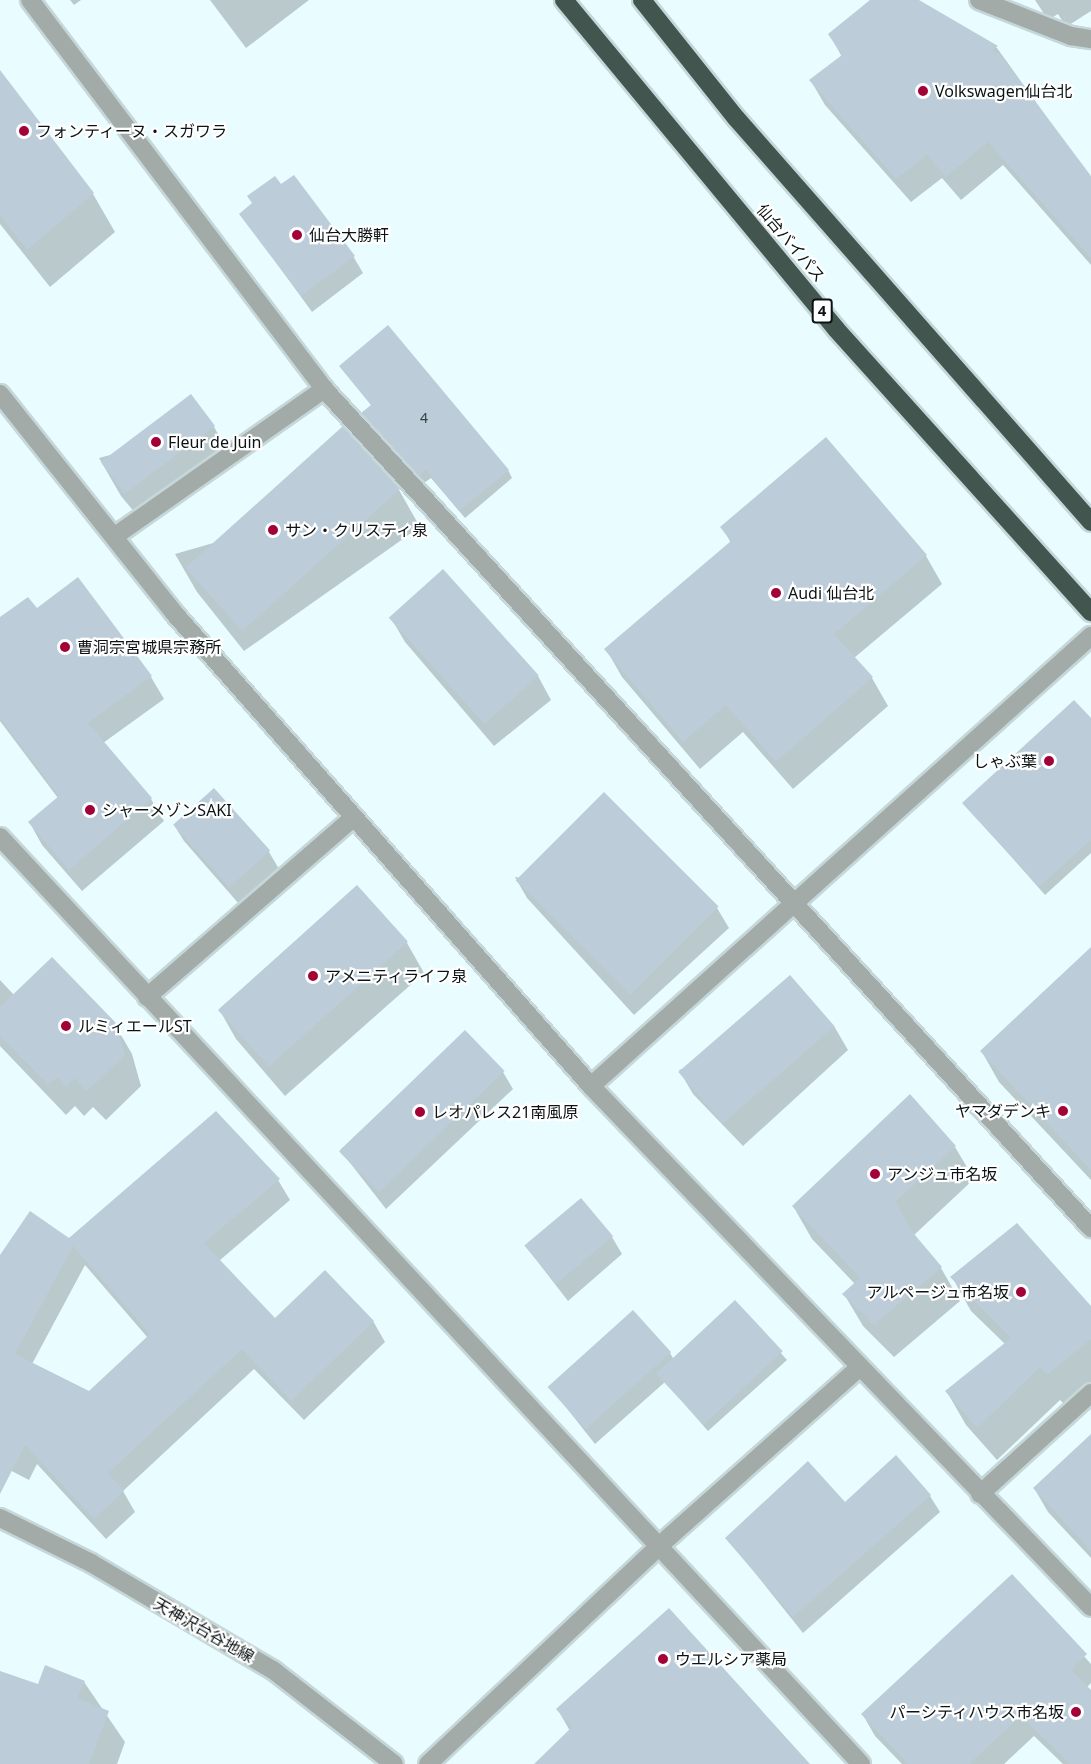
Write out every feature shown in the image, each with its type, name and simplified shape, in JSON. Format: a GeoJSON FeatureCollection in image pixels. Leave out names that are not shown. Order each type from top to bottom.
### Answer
{"type":"FeatureCollection","features":[{"type":"Feature","properties":{"kind":"highway","name":"仙台バイパス"},"geometry":{"type":"LineString","coordinates":[[564,0],[836,329],[1091,612]]}},
{"type":"Feature","properties":{"kind":"highway"},"geometry":{"type":"LineString","coordinates":[[642,0],[736,118],[1091,522]]}},
{"type":"Feature","properties":{"kind":"street"},"geometry":{"type":"LineString","coordinates":[[30,0],[324,389],[793,905],[1091,1228]]}},
{"type":"Feature","properties":{"kind":"street"},"geometry":{"type":"LineString","coordinates":[[979,0],[1071,36],[1091,39]]}},
{"type":"Feature","properties":{"kind":"street"},"geometry":{"type":"LineString","coordinates":[[115,536],[324,389]]}},
{"type":"Feature","properties":{"kind":"street"},"geometry":{"type":"LineString","coordinates":[[0,394],[174,613],[591,1086],[858,1369],[1091,1607]]}},
{"type":"Feature","properties":{"kind":"street"},"geometry":{"type":"LineString","coordinates":[[591,1086],[1091,636]]}},
{"type":"Feature","properties":{"kind":"street"},"geometry":{"type":"LineString","coordinates":[[147,997],[354,817]]}},
{"type":"Feature","properties":{"kind":"street"},"geometry":{"type":"LineString","coordinates":[[3,848],[147,997],[861,1764]]}},
{"type":"Feature","properties":{"kind":"street"},"geometry":{"type":"LineString","coordinates":[[429,1764],[659,1546],[858,1369]]}},
{"type":"Feature","properties":{"kind":"street"},"geometry":{"type":"LineString","coordinates":[[980,1494],[1091,1393]]}},
{"type":"Feature","properties":{"kind":"street","name":"天神沢台谷地線"},"geometry":{"type":"LineString","coordinates":[[0,1518],[90,1563],[273,1670],[394,1764]]}},
{"type":"Feature","properties":{"kind":"building","name":"Volkswagen仙台北"},"geometry":{"type":"Polygon","coordinates":[[[870,0],[919,0],[998,46],[991,51],[999,53],[1091,176],[1091,258],[988,142],[946,177],[927,155],[896,179],[809,80],[842,55],[828,34],[870,0]]]}},
{"type":"Feature","properties":{"kind":"building","name":"フォンティーヌ・スガワラ"},"geometry":{"type":"Polygon","coordinates":[[[0,70],[94,193],[27,250],[0,215],[0,70]]]}},
{"type":"Feature","properties":{"kind":"building","name":"仙台大勝軒"},"geometry":{"type":"Polygon","coordinates":[[[294,175],[355,256],[301,296],[239,214],[252,203],[247,196],[275,176],[281,184],[294,175]]]}},
{"type":"Feature","properties":{"kind":"building"},"geometry":{"type":"Polygon","coordinates":[[[388,325],[509,470],[459,511],[426,470],[418,476],[361,413],[371,405],[339,366],[388,325]]]}},
{"type":"Feature","properties":{"kind":"building","name":"Fleur de Juin"},"geometry":{"type":"Polygon","coordinates":[[[191,394],[215,426],[125,494],[101,462],[191,394]]]}},
{"type":"Feature","properties":{"kind":"building","name":"サン・クリスティ泉"},"geometry":{"type":"Polygon","coordinates":[[[343,426],[400,489],[242,631],[185,568],[343,426]]]}},
{"type":"Feature","properties":{"kind":"building","name":"Audi 仙台北"},"geometry":{"type":"Polygon","coordinates":[[[826,437],[927,555],[834,634],[873,677],[776,762],[726,705],[683,742],[604,649],[731,541],[720,527],[826,437]]]}},
{"type":"Feature","properties":{"kind":"building"},"geometry":{"type":"Polygon","coordinates":[[[443,569],[539,675],[484,724],[389,618],[443,569]]]}},
{"type":"Feature","properties":{"kind":"building","name":"曹洞宗宮城県宗務所"},"geometry":{"type":"Polygon","coordinates":[[[78,577],[152,676],[88,723],[152,798],[69,870],[28,822],[59,796],[0,718],[0,617],[28,597],[37,608],[78,577]]]}},
{"type":"Feature","properties":{"kind":"building","name":"しゃぶ葉"},"geometry":{"type":"Polygon","coordinates":[[[1074,700],[1091,718],[1091,840],[1039,887],[962,803],[1074,700]]]}},
{"type":"Feature","properties":{"kind":"building"},"geometry":{"type":"Polygon","coordinates":[[[214,788],[270,850],[229,887],[173,825],[214,788]]]}},
{"type":"Feature","properties":{"kind":"building"},"geometry":{"type":"Polygon","coordinates":[[[604,792],[719,907],[630,995],[516,880],[604,792]]]}},
{"type":"Feature","properties":{"kind":"building","name":"アメニティライフ泉"},"geometry":{"type":"Polygon","coordinates":[[[357,885],[408,941],[269,1067],[218,1010],[357,885]]]}},
{"type":"Feature","properties":{"kind":"building","name":"ヤマダデンキ"},"geometry":{"type":"Polygon","coordinates":[[[1091,947],[1091,1170],[980,1051],[1091,947]]]}},
{"type":"Feature","properties":{"kind":"building","name":"ルミィエールST"},"geometry":{"type":"Polygon","coordinates":[[[52,957],[115,1022],[125,1055],[87,1091],[75,1078],[66,1087],[57,1077],[48,1085],[0,1036],[0,1007],[52,957]]]}},
{"type":"Feature","properties":{"kind":"building"},"geometry":{"type":"Polygon","coordinates":[[[790,975],[835,1026],[723,1123],[678,1072],[790,975]]]}},
{"type":"Feature","properties":{"kind":"building","name":"レオパレス21南風原"},"geometry":{"type":"Polygon","coordinates":[[[465,1030],[505,1071],[379,1193],[339,1152],[465,1030]]]}},
{"type":"Feature","properties":{"kind":"building","name":"アンジュ市名坂"},"geometry":{"type":"Polygon","coordinates":[[[910,1094],[956,1146],[895,1202],[915,1235],[942,1267],[874,1325],[842,1294],[860,1278],[792,1206],[910,1094]]]}},
{"type":"Feature","properties":{"kind":"building"},"geometry":{"type":"Polygon","coordinates":[[[216,1111],[280,1179],[204,1243],[275,1318],[325,1270],[374,1321],[291,1401],[242,1349],[108,1473],[124,1491],[94,1519],[25,1445],[0,1494],[0,1255],[30,1211],[69,1238],[216,1111]],[[73,1246],[15,1354],[89,1391],[150,1334],[73,1246]]]}},
{"type":"Feature","properties":{"kind":"building"},"geometry":{"type":"Polygon","coordinates":[[[581,1198],[613,1236],[556,1284],[524,1246],[581,1198]]]}},
{"type":"Feature","properties":{"kind":"building","name":"アルページュ市名坂"},"geometry":{"type":"Polygon","coordinates":[[[1017,1223],[1091,1306],[1091,1339],[1047,1375],[1040,1367],[977,1428],[945,1391],[1011,1338],[950,1277],[1017,1223]]]}},
{"type":"Feature","properties":{"kind":"building"},"geometry":{"type":"Polygon","coordinates":[[[735,1300],[783,1351],[704,1425],[656,1374],[735,1300]]]}},
{"type":"Feature","properties":{"kind":"building"},"geometry":{"type":"Polygon","coordinates":[[[633,1310],[671,1352],[586,1429],[548,1387],[633,1310]]]}},
{"type":"Feature","properties":{"kind":"building"},"geometry":{"type":"Polygon","coordinates":[[[1091,1434],[1091,1551],[1033,1488],[1091,1434]]]}},
{"type":"Feature","properties":{"kind":"building"},"geometry":{"type":"Polygon","coordinates":[[[896,1455],[931,1495],[793,1617],[725,1538],[808,1461],[845,1502],[896,1455]]]}},
{"type":"Feature","properties":{"kind":"building"},"geometry":{"type":"Polygon","coordinates":[[[1012,1574],[1087,1654],[1071,1670],[1091,1690],[1091,1764],[1070,1764],[1021,1716],[969,1764],[908,1764],[861,1714],[1012,1574]]]}},
{"type":"Feature","properties":{"kind":"building","name":"ウエルシア薬局"},"geometry":{"type":"Polygon","coordinates":[[[669,1608],[810,1764],[534,1764],[572,1727],[556,1709],[669,1608]]]}},
{"type":"Feature","properties":{"kind":"building"},"geometry":{"type":"Polygon","coordinates":[[[45,1665],[85,1681],[77,1698],[109,1711],[89,1764],[0,1764],[0,1671],[38,1684],[45,1665]]]}},
{"type":"Feature","properties":{"kind":"place","name":"Volkswagen仙台北"},"geometry":{"type":"Point","coordinates":[923,91]}},
{"type":"Feature","properties":{"kind":"place","name":"フォンティーヌ・スガワラ"},"geometry":{"type":"Point","coordinates":[24,131]}},
{"type":"Feature","properties":{"kind":"place","name":"仙台大勝軒"},"geometry":{"type":"Point","coordinates":[297,235]}},
{"type":"Feature","properties":{"kind":"place","name":"Fleur de Juin"},"geometry":{"type":"Point","coordinates":[156,442]}},
{"type":"Feature","properties":{"kind":"place","name":"サン・クリスティ泉"},"geometry":{"type":"Point","coordinates":[273,530]}},
{"type":"Feature","properties":{"kind":"place","name":"Audi 仙台北"},"geometry":{"type":"Point","coordinates":[776,593]}},
{"type":"Feature","properties":{"kind":"place","name":"曹洞宗宮城県宗務所"},"geometry":{"type":"Point","coordinates":[65,647]}},
{"type":"Feature","properties":{"kind":"place","name":"しゃぶ葉"},"geometry":{"type":"Point","coordinates":[1049,761]}},
{"type":"Feature","properties":{"kind":"place","name":"シャーメゾンSAKI"},"geometry":{"type":"Point","coordinates":[90,810]}},
{"type":"Feature","properties":{"kind":"place","name":"アメニティライフ泉"},"geometry":{"type":"Point","coordinates":[313,976]}},
{"type":"Feature","properties":{"kind":"place","name":"ルミィエールST"},"geometry":{"type":"Point","coordinates":[66,1026]}},
{"type":"Feature","properties":{"kind":"place","name":"ヤマダデンキ"},"geometry":{"type":"Point","coordinates":[1063,1111]}},
{"type":"Feature","properties":{"kind":"place","name":"レオパレス21南風原"},"geometry":{"type":"Point","coordinates":[420,1112]}},
{"type":"Feature","properties":{"kind":"place","name":"アンジュ市名坂"},"geometry":{"type":"Point","coordinates":[875,1174]}},
{"type":"Feature","properties":{"kind":"place","name":"アルページュ市名坂"},"geometry":{"type":"Point","coordinates":[1021,1292]}},
{"type":"Feature","properties":{"kind":"place","name":"ウエルシア薬局"},"geometry":{"type":"Point","coordinates":[663,1659]}},
{"type":"Feature","properties":{"kind":"place","name":"パーシティハウス市名坂"},"geometry":{"type":"Point","coordinates":[1076,1712]}}]}
